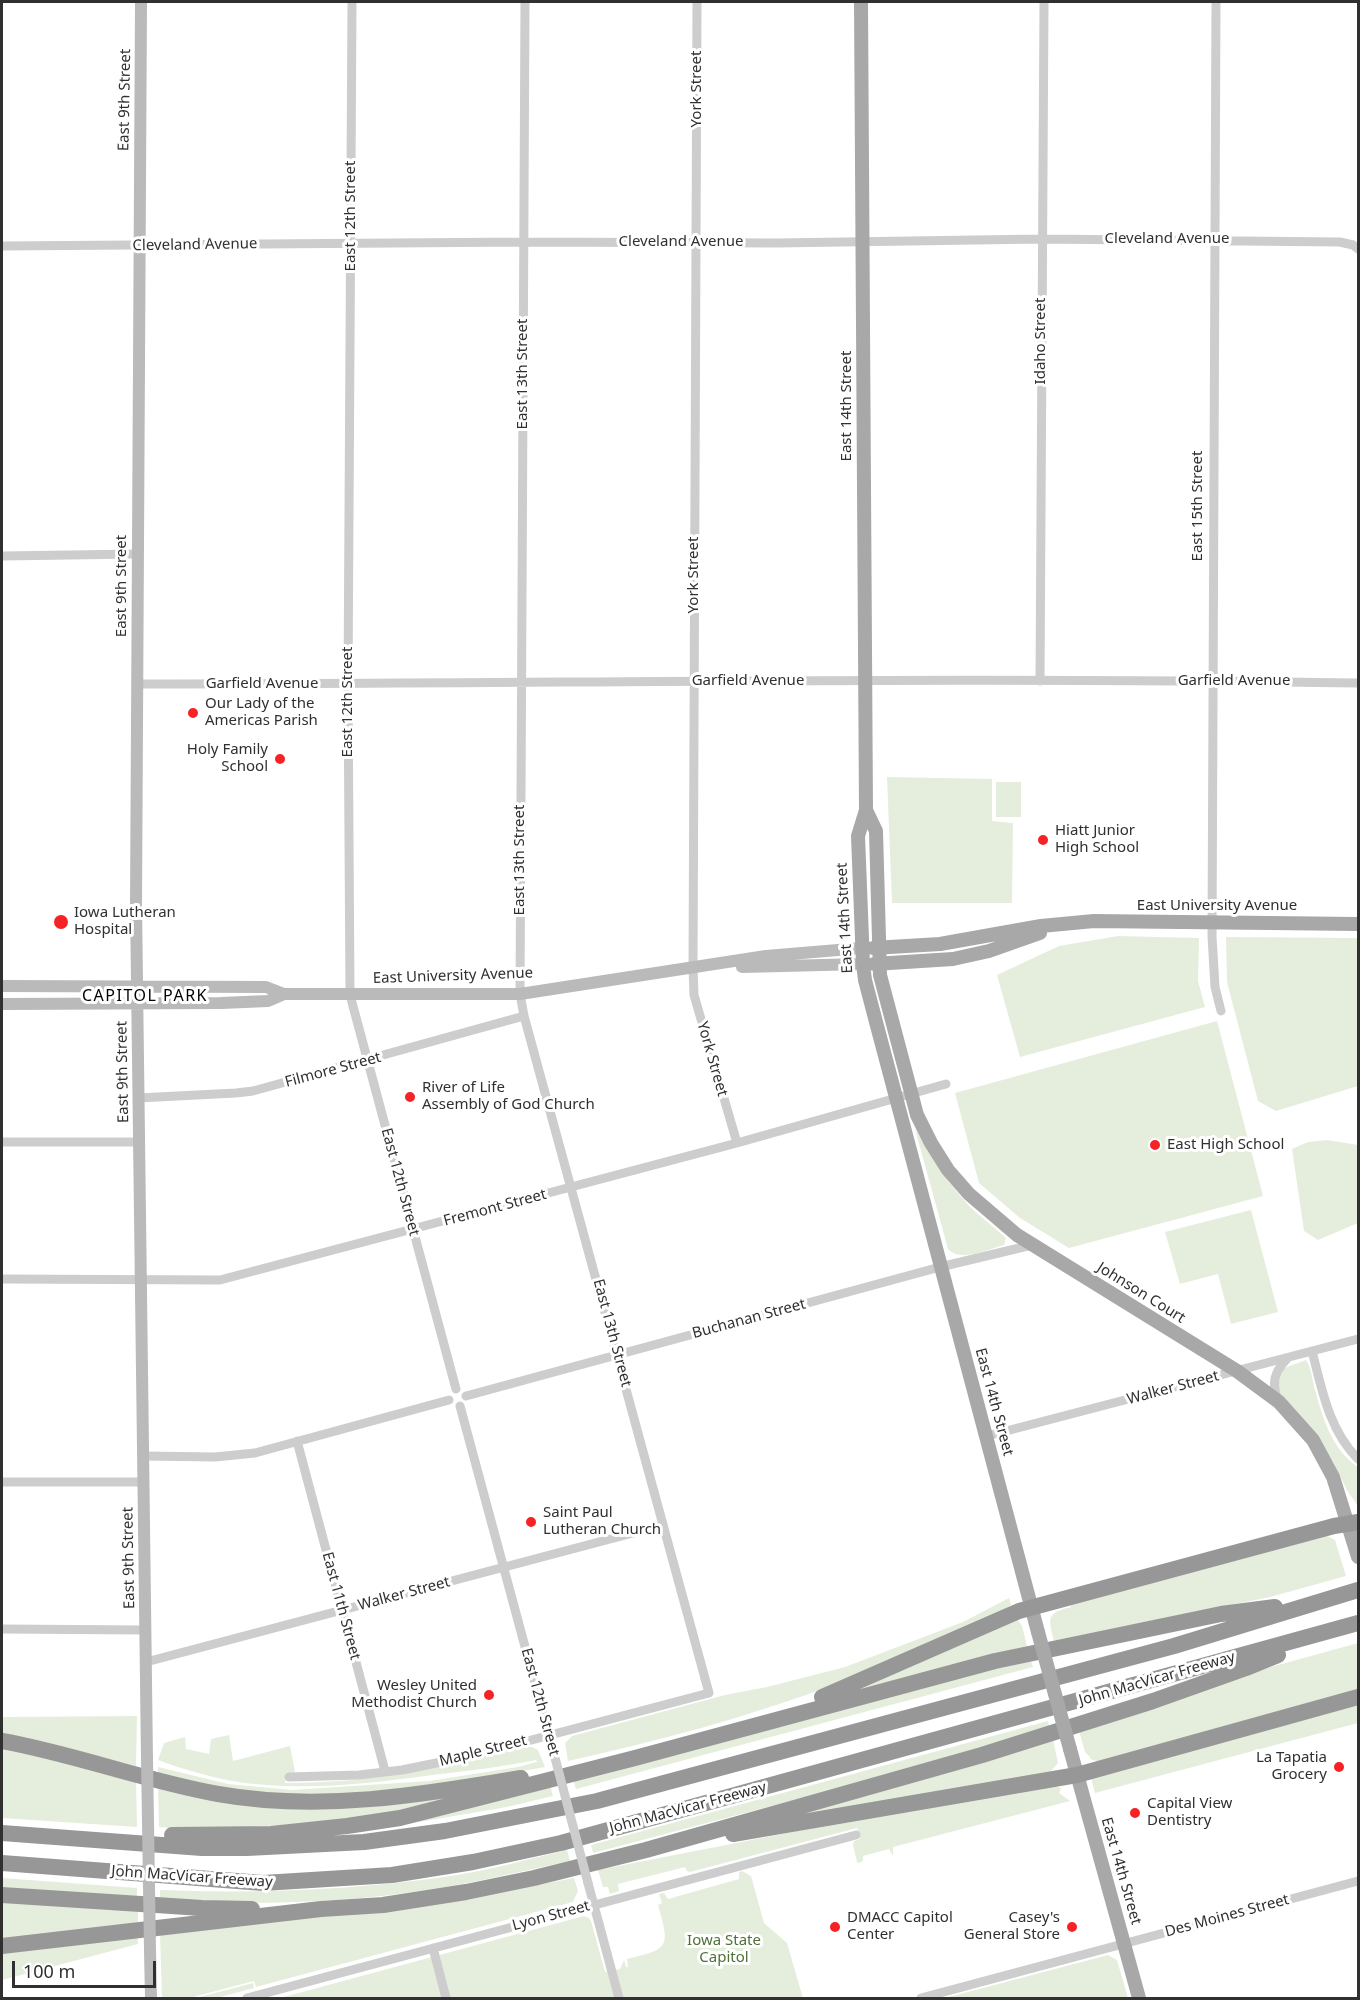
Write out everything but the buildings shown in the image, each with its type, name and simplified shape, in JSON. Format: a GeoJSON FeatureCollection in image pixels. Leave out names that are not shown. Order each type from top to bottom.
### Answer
{"type":"FeatureCollection","features":[{"type":"Feature","properties":{"kind":"highway"},"geometry":{"type":"LineString","coordinates":[[723,1734],[850,1686],[1031,1607],[1354,1522]]}},
{"type":"Feature","properties":{"kind":"highway","name":"John MacVicar Freeway"},"geometry":{"type":"LineString","coordinates":[[4,1833],[202,1848],[247,1848],[364,1842],[445,1831],[597,1801],[1163,1649],[1359,1590]]}},
{"type":"Feature","properties":{"kind":"highway"},"geometry":{"type":"LineString","coordinates":[[4,1833],[207,1836],[271,1834],[400,1818],[635,1758],[878,1691],[1063,1646],[1221,1614],[1319,1602]]}},
{"type":"Feature","properties":{"kind":"highway","name":"John MacVicar Freeway"},"geometry":{"type":"LineString","coordinates":[[2,1863],[263,1883],[392,1875],[473,1862],[561,1843],[1359,1623]]}},
{"type":"Feature","properties":{"kind":"highway"},"geometry":{"type":"LineString","coordinates":[[2,1946],[383,1905],[466,1892],[534,1878],[646,1850],[982,1755],[1153,1701],[1246,1668],[1334,1630]]}},
{"type":"Feature","properties":{"kind":"highway"},"geometry":{"type":"LineString","coordinates":[[646,1850],[1077,1775],[1359,1697]]}},
{"type":"Feature","properties":{"kind":"highway"},"geometry":{"type":"LineString","coordinates":[[2,1741],[219,1794],[260,1800],[298,1802],[377,1798],[442,1790],[635,1758]]}},
{"type":"Feature","properties":{"kind":"highway"},"geometry":{"type":"LineString","coordinates":[[2,1895],[202,1908],[321,1910]]}},
{"type":"Feature","properties":{"kind":"main road","name":"East 14th Street"},"geometry":{"type":"LineString","coordinates":[[861,2],[866,810],[858,836],[865,980],[1031,1607],[1139,1998]]}},
{"type":"Feature","properties":{"kind":"main road","name":"East 14th Street"},"geometry":{"type":"LineString","coordinates":[[866,810],[876,831],[882,981],[911,1093]]}},
{"type":"Feature","properties":{"kind":"main road","name":"East University Avenue"},"geometry":{"type":"LineString","coordinates":[[863,963],[952,959],[989,951],[1046,931],[1094,921],[1359,924]]}},
{"type":"Feature","properties":{"kind":"main road","name":"East University Avenue"},"geometry":{"type":"LineString","coordinates":[[862,948],[940,944],[1041,926],[1075,924]]}},
{"type":"Feature","properties":{"kind":"main road","name":"Johnson Court"},"geometry":{"type":"LineString","coordinates":[[911,1093],[917,1115],[948,1170],[969,1194],[1017,1235],[1237,1371],[1279,1402],[1313,1440],[1354,1522]]}},
{"type":"Feature","properties":{"kind":"main road"},"geometry":{"type":"LineString","coordinates":[[1354,1522],[1359,1557]]}},
{"type":"Feature","properties":{"kind":"street","name":"East 9th Street"},"geometry":{"type":"LineString","coordinates":[[141,2],[138,246],[137,1003],[151,1998]]}},
{"type":"Feature","properties":{"kind":"street","name":"East 12th Street"},"geometry":{"type":"LineString","coordinates":[[352,2],[348,683],[350,995],[456,1389]]}},
{"type":"Feature","properties":{"kind":"street","name":"East 13th Street"},"geometry":{"type":"LineString","coordinates":[[525,2],[520,994],[570,1188],[618,1354],[709,1693]]}},
{"type":"Feature","properties":{"kind":"street","name":"York Street"},"geometry":{"type":"LineString","coordinates":[[697,2],[693,968],[694,995],[736,1143]]}},
{"type":"Feature","properties":{"kind":"street","name":"Idaho Street"},"geometry":{"type":"LineString","coordinates":[[1040,681],[1044,2]]}},
{"type":"Feature","properties":{"kind":"street","name":"East 15th Street"},"geometry":{"type":"LineString","coordinates":[[1216,2],[1212,921],[1215,987],[1221,1011]]}},
{"type":"Feature","properties":{"kind":"street","name":"Cleveland Avenue"},"geometry":{"type":"LineString","coordinates":[[2,246],[1215,239],[1340,242],[1359,249]]}},
{"type":"Feature","properties":{"kind":"street"},"geometry":{"type":"LineString","coordinates":[[2,556],[137,554]]}},
{"type":"Feature","properties":{"kind":"street","name":"Garfield Avenue"},"geometry":{"type":"LineString","coordinates":[[137,684],[693,681],[1359,683]]}},
{"type":"Feature","properties":{"kind":"street","name":"East University Avenue"},"geometry":{"type":"LineString","coordinates":[[2,986],[266,987],[284,994],[520,994],[766,956],[862,948]]}},
{"type":"Feature","properties":{"kind":"street","name":"East University Avenue"},"geometry":{"type":"LineString","coordinates":[[693,968],[863,963]]}},
{"type":"Feature","properties":{"kind":"street","name":"East University Avenue"},"geometry":{"type":"LineString","coordinates":[[2,1004],[268,1001],[284,994]]}},
{"type":"Feature","properties":{"kind":"street","name":"Filmore Street"},"geometry":{"type":"LineString","coordinates":[[138,1098],[236,1094],[253,1091],[524,1016]]}},
{"type":"Feature","properties":{"kind":"street","name":"Fremont Street"},"geometry":{"type":"LineString","coordinates":[[2,1279],[219,1281],[570,1188],[946,1084]]}},
{"type":"Feature","properties":{"kind":"street"},"geometry":{"type":"LineString","coordinates":[[2,1142],[138,1142]]}},
{"type":"Feature","properties":{"kind":"street","name":"Buchanan Street"},"geometry":{"type":"LineString","coordinates":[[466,1396],[940,1267],[1032,1245]]}},
{"type":"Feature","properties":{"kind":"street","name":"Walker Street"},"geometry":{"type":"LineString","coordinates":[[987,1436],[1359,1339]]}},
{"type":"Feature","properties":{"kind":"street"},"geometry":{"type":"LineString","coordinates":[[1312,1351],[1330,1418],[1341,1439],[1359,1459]]}},
{"type":"Feature","properties":{"kind":"street"},"geometry":{"type":"LineString","coordinates":[[1279,1402],[1273,1383],[1281,1364],[1289,1357]]}},
{"type":"Feature","properties":{"kind":"street"},"geometry":{"type":"LineString","coordinates":[[456,1389],[462,1390],[466,1396],[466,1401],[460,1406],[453,1405],[449,1400],[450,1394],[456,1389]]}},
{"type":"Feature","properties":{"kind":"street"},"geometry":{"type":"LineString","coordinates":[[143,1456],[255,1453],[449,1400]]}},
{"type":"Feature","properties":{"kind":"street","name":"East 12th Street"},"geometry":{"type":"LineString","coordinates":[[460,1406],[619,1998]]}},
{"type":"Feature","properties":{"kind":"street","name":"East 11th Street"},"geometry":{"type":"LineString","coordinates":[[297,1441],[385,1771]]}},
{"type":"Feature","properties":{"kind":"street"},"geometry":{"type":"LineString","coordinates":[[2,1482],[143,1482]]}},
{"type":"Feature","properties":{"kind":"street","name":"Walker Street"},"geometry":{"type":"LineString","coordinates":[[146,1662],[663,1525]]}},
{"type":"Feature","properties":{"kind":"street"},"geometry":{"type":"LineString","coordinates":[[2,1629],[146,1630]]}},
{"type":"Feature","properties":{"kind":"street","name":"Maple Street"},"geometry":{"type":"LineString","coordinates":[[289,1777],[359,1775],[402,1770],[471,1756],[709,1693]]}},
{"type":"Feature","properties":{"kind":"street","name":"Lyon Street"},"geometry":{"type":"LineString","coordinates":[[247,1998],[272,1995],[433,1948],[856,1834]]}},
{"type":"Feature","properties":{"kind":"street","name":"Des Moines Street"},"geometry":{"type":"LineString","coordinates":[[921,1998],[1359,1881]]}},
{"type":"Feature","properties":{"kind":"street"},"geometry":{"type":"LineString","coordinates":[[433,1948],[446,1998]]}},
{"type":"Feature","properties":{"kind":"green space"},"geometry":{"type":"Polygon","coordinates":[[[887,777],[992,779],[992,821],[1013,823],[1012,903],[892,903],[887,777]]]}},
{"type":"Feature","properties":{"kind":"green space"},"geometry":{"type":"Polygon","coordinates":[[[996,782],[1021,782],[1021,817],[996,817],[996,782]]]}},
{"type":"Feature","properties":{"kind":"green space"},"geometry":{"type":"Polygon","coordinates":[[[1118,936],[1199,938],[1198,981],[1205,1007],[1020,1057],[997,975],[1059,946],[1118,936]]]}},
{"type":"Feature","properties":{"kind":"green space"},"geometry":{"type":"Polygon","coordinates":[[[1226,937],[1358,938],[1358,1086],[1276,1111],[1258,1101],[1227,982],[1226,937]]]}},
{"type":"Feature","properties":{"kind":"green space"},"geometry":{"type":"Polygon","coordinates":[[[1217,1021],[1263,1196],[1069,1248],[1020,1218],[979,1183],[955,1093],[1217,1021]]]}},
{"type":"Feature","properties":{"kind":"green space"},"geometry":{"type":"Polygon","coordinates":[[[915,1129],[948,1181],[970,1207],[1006,1238],[1004,1245],[967,1255],[953,1253],[948,1249],[915,1129]]]}},
{"type":"Feature","properties":{"kind":"green space"},"geometry":{"type":"Polygon","coordinates":[[[1327,1140],[1358,1145],[1358,1223],[1318,1240],[1304,1231],[1292,1149],[1308,1142],[1327,1140]]]}},
{"type":"Feature","properties":{"kind":"green space"},"geometry":{"type":"Polygon","coordinates":[[[1251,1210],[1278,1312],[1231,1324],[1218,1274],[1180,1284],[1165,1232],[1251,1210]]]}},
{"type":"Feature","properties":{"kind":"green space"},"geometry":{"type":"Polygon","coordinates":[[[1306,1360],[1329,1431],[1341,1451],[1358,1467],[1358,1506],[1333,1462],[1280,1394],[1279,1383],[1284,1368],[1306,1360]]]}},
{"type":"Feature","properties":{"kind":"green space"},"geometry":{"type":"Polygon","coordinates":[[[1327,1536],[1335,1540],[1346,1576],[1270,1597],[1054,1641],[1051,1618],[1053,1614],[1071,1607],[1071,1602],[1327,1536]]]}},
{"type":"Feature","properties":{"kind":"green space"},"geometry":{"type":"Polygon","coordinates":[[[1009,1598],[1011,1605],[1005,1609],[902,1657],[839,1683],[705,1727],[568,1761],[565,1743],[572,1736],[725,1695],[845,1667],[963,1622],[1009,1598]]]}},
{"type":"Feature","properties":{"kind":"green space"},"geometry":{"type":"Polygon","coordinates":[[[1018,1620],[1022,1626],[1027,1646],[856,1690],[1018,1620]]]}},
{"type":"Feature","properties":{"kind":"green space"},"geometry":{"type":"Polygon","coordinates":[[[1358,1643],[1358,1690],[1100,1762],[1090,1759],[1085,1752],[1079,1731],[1271,1667],[1358,1643]]]}},
{"type":"Feature","properties":{"kind":"green space"},"geometry":{"type":"Polygon","coordinates":[[[1030,1658],[1033,1667],[576,1789],[573,1779],[1030,1658]]]}},
{"type":"Feature","properties":{"kind":"green space"},"geometry":{"type":"Polygon","coordinates":[[[1358,1704],[1358,1723],[1095,1793],[1091,1778],[1358,1704]]]}},
{"type":"Feature","properties":{"kind":"green space"},"geometry":{"type":"Polygon","coordinates":[[[137,1716],[136,1766],[2,1735],[2,1717],[137,1716]]]}},
{"type":"Feature","properties":{"kind":"green space"},"geometry":{"type":"Polygon","coordinates":[[[1048,1721],[1049,1727],[878,1778],[593,1853],[591,1845],[1048,1721]]]}},
{"type":"Feature","properties":{"kind":"green space"},"geometry":{"type":"Polygon","coordinates":[[[229,1735],[233,1761],[290,1746],[295,1772],[286,1774],[285,1783],[347,1780],[406,1773],[524,1747],[538,1750],[545,1767],[486,1778],[341,1795],[286,1796],[223,1788],[158,1773],[158,1767],[228,1784],[292,1790],[429,1781],[537,1762],[536,1760],[484,1769],[332,1786],[282,1786],[232,1781],[158,1760],[164,1743],[185,1737],[186,1749],[209,1754],[211,1739],[229,1735]]]}},
{"type":"Feature","properties":{"kind":"green space"},"geometry":{"type":"Polygon","coordinates":[[[1053,1739],[1058,1763],[1050,1772],[781,1820],[1053,1739]]]}},
{"type":"Feature","properties":{"kind":"green space"},"geometry":{"type":"Polygon","coordinates":[[[2,1748],[136,1779],[137,1827],[2,1818],[2,1748]]]}},
{"type":"Feature","properties":{"kind":"green space"},"geometry":{"type":"Polygon","coordinates":[[[158,1786],[198,1796],[468,1794],[382,1814],[321,1823],[196,1830],[159,1827],[158,1786]]]}},
{"type":"Feature","properties":{"kind":"green space"},"geometry":{"type":"Polygon","coordinates":[[[550,1786],[553,1796],[507,1807],[389,1827],[550,1786]]]}},
{"type":"Feature","properties":{"kind":"green space"},"geometry":{"type":"Polygon","coordinates":[[[1053,1786],[1061,1788],[1059,1793],[1070,1801],[893,1847],[893,1856],[889,1849],[863,1856],[863,1861],[859,1863],[853,1845],[854,1841],[860,1839],[857,1828],[690,1872],[685,1867],[618,1884],[619,1891],[610,1894],[608,1887],[603,1887],[598,1870],[910,1809],[1053,1786]]]}},
{"type":"Feature","properties":{"kind":"green space"},"geometry":{"type":"Polygon","coordinates":[[[567,1850],[570,1861],[467,1883],[375,1897],[221,1903],[160,1900],[160,1890],[306,1890],[415,1881],[480,1871],[567,1850]]]}},
{"type":"Feature","properties":{"kind":"green space","name":"Iowa State Capitol"},"geometry":{"type":"Polygon","coordinates":[[[742,1871],[751,1876],[764,1923],[787,1943],[803,1998],[280,1998],[584,1916],[591,1921],[605,1972],[620,1969],[624,1960],[628,1967],[627,1959],[652,1952],[663,1944],[665,1938],[658,1905],[662,1903],[659,1894],[664,1893],[668,1899],[739,1879],[739,1872],[742,1871]]]}},
{"type":"Feature","properties":{"kind":"green space"},"geometry":{"type":"Polygon","coordinates":[[[2,1878],[137,1888],[137,1897],[2,1887],[2,1878]]]}},
{"type":"Feature","properties":{"kind":"green space"},"geometry":{"type":"Polygon","coordinates":[[[574,1878],[578,1891],[573,1902],[256,1987],[254,1981],[189,1998],[162,1998],[160,1932],[491,1894],[574,1878]]]}},
{"type":"Feature","properties":{"kind":"green space"},"geometry":{"type":"Polygon","coordinates":[[[2,1901],[138,1911],[138,1924],[2,1939],[2,1901]]]}},
{"type":"Feature","properties":{"kind":"green space"},"geometry":{"type":"Polygon","coordinates":[[[138,1936],[138,1944],[2,1980],[2,1952],[138,1936]]]}},
{"type":"Feature","properties":{"kind":"green space"},"geometry":{"type":"Polygon","coordinates":[[[1108,1955],[1117,1960],[1128,1998],[945,1998],[1108,1955]]]}},
{"type":"Feature","properties":{"kind":"green space"},"geometry":{"type":"Polygon","coordinates":[[[253,1983],[254,1988],[216,1998],[196,1998],[253,1983]]]}},
{"type":"Feature","properties":{"kind":"place","name":"Our Lady of the Americas Parish"},"geometry":{"type":"Point","coordinates":[193,713]}},
{"type":"Feature","properties":{"kind":"place","name":"Holy Family School"},"geometry":{"type":"Point","coordinates":[280,759]}},
{"type":"Feature","properties":{"kind":"place","name":"Hiatt Junior High School"},"geometry":{"type":"Point","coordinates":[1043,840]}},
{"type":"Feature","properties":{"kind":"place","name":"Iowa Lutheran Hospital"},"geometry":{"type":"Point","coordinates":[61,922]}},
{"type":"Feature","properties":{"kind":"place","name":"River of Life Assembly of God Church"},"geometry":{"type":"Point","coordinates":[410,1097]}},
{"type":"Feature","properties":{"kind":"place","name":"East High School"},"geometry":{"type":"Point","coordinates":[1155,1145]}},
{"type":"Feature","properties":{"kind":"place","name":"Saint Paul Lutheran Church"},"geometry":{"type":"Point","coordinates":[531,1522]}},
{"type":"Feature","properties":{"kind":"place","name":"Wesley United Methodist Church"},"geometry":{"type":"Point","coordinates":[489,1695]}},
{"type":"Feature","properties":{"kind":"place","name":"La Tapatia Grocery"},"geometry":{"type":"Point","coordinates":[1339,1767]}},
{"type":"Feature","properties":{"kind":"place","name":"Capital View Dentistry"},"geometry":{"type":"Point","coordinates":[1135,1813]}},
{"type":"Feature","properties":{"kind":"place","name":"DMACC Capitol Center"},"geometry":{"type":"Point","coordinates":[835,1927]}},
{"type":"Feature","properties":{"kind":"place","name":"Casey's General Store"},"geometry":{"type":"Point","coordinates":[1072,1927]}},
{"type":"Feature","properties":{"kind":"district","name":"CAPITOL PARK"},"geometry":{"type":"Point","coordinates":[145,996]}}]}
